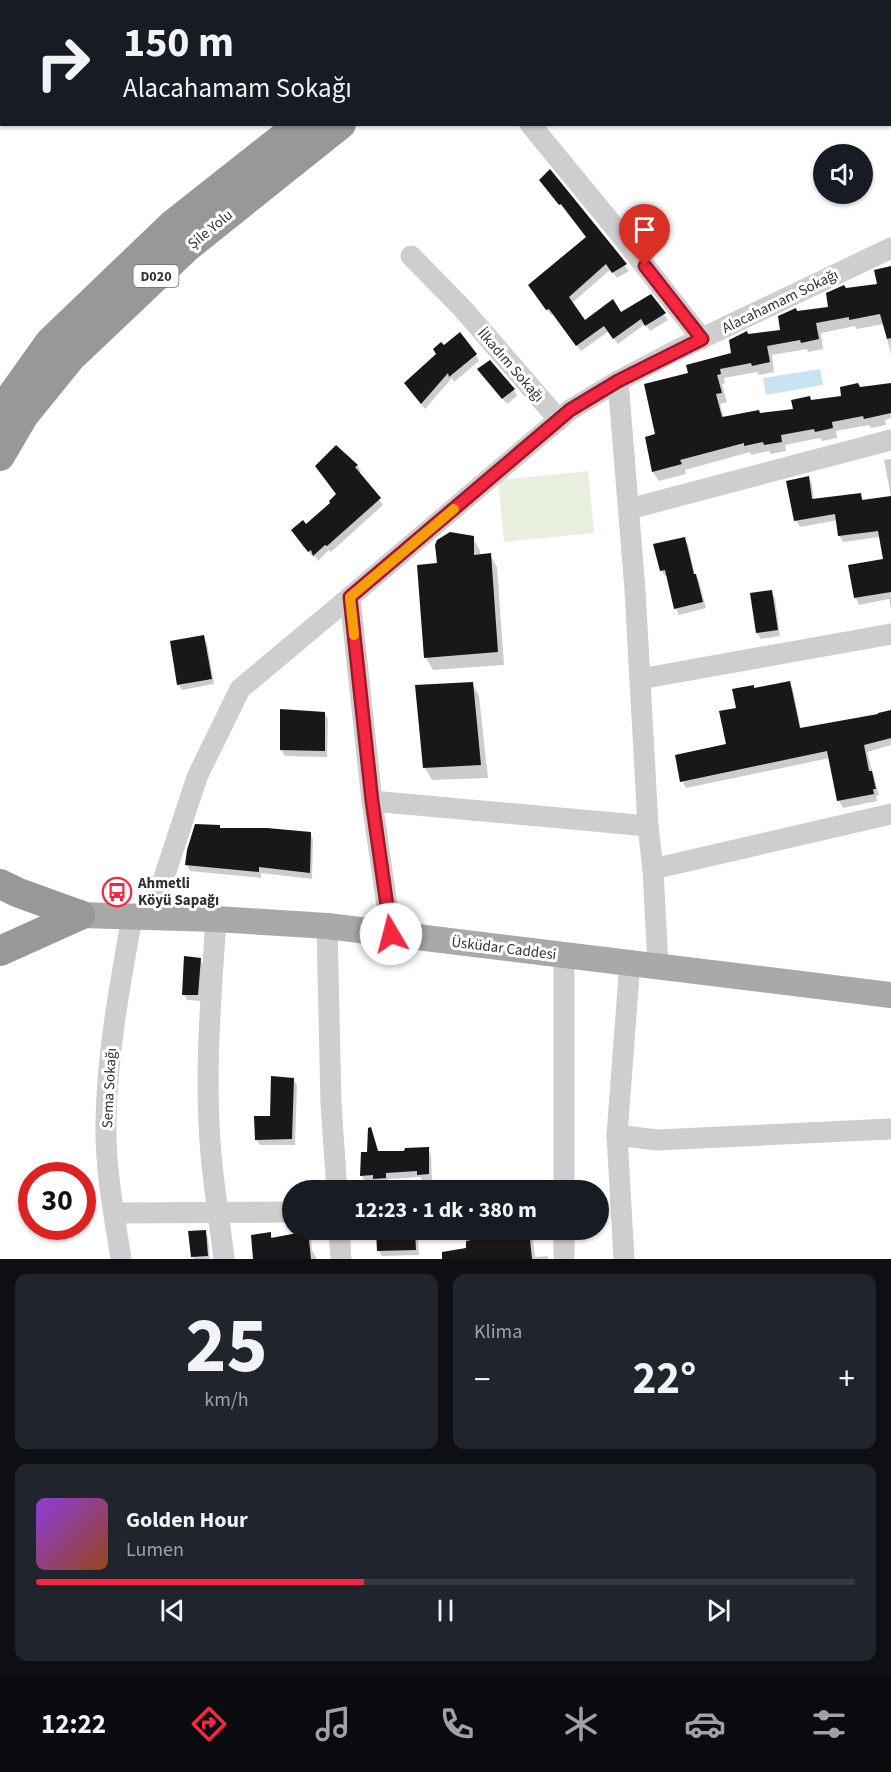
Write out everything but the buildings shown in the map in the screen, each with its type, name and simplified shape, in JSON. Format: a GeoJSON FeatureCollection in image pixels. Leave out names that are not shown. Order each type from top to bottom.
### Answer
{"type":"FeatureCollection","features":[{"type":"Feature","properties":{"kind":"highway","name":"Şile Yolu"},"geometry":{"type":"LineString","coordinates":[[0,412],[50,342],[172,225],[297,126]]}},
{"type":"Feature","properties":{"kind":"highway","name":"Şile Yolu"},"geometry":{"type":"LineString","coordinates":[[0,456],[24,415],[72,357],[186,248],[338,126]]}},
{"type":"Feature","properties":{"kind":"highway"},"geometry":{"type":"LineString","coordinates":[[0,884],[80,915]]}},
{"type":"Feature","properties":{"kind":"highway","name":"Üsküdar Caddesi"},"geometry":{"type":"LineString","coordinates":[[0,902],[80,915]]}},
{"type":"Feature","properties":{"kind":"highway"},"geometry":{"type":"LineString","coordinates":[[0,951],[80,915]]}},
{"type":"Feature","properties":{"kind":"highway","name":"Üsküdar Caddesi"},"geometry":{"type":"LineString","coordinates":[[0,936],[80,915]]}},
{"type":"Feature","properties":{"kind":"main road","name":"Üsküdar Caddesi"},"geometry":{"type":"LineString","coordinates":[[80,915],[216,919],[327,926],[891,995]]}},
{"type":"Feature","properties":{"kind":"street"},"geometry":{"type":"LineString","coordinates":[[532,126],[702,339]]}},
{"type":"Feature","properties":{"kind":"street","name":"Alacahamam Sokağı"},"geometry":{"type":"LineString","coordinates":[[142,917],[197,777],[240,688],[570,410],[618,381],[891,248]]}},
{"type":"Feature","properties":{"kind":"street","name":"İlkadım Sokağı"},"geometry":{"type":"LineString","coordinates":[[411,256],[463,309],[559,420]]}},
{"type":"Feature","properties":{"kind":"street"},"geometry":{"type":"LineString","coordinates":[[618,381],[629,509],[658,966]]}},
{"type":"Feature","properties":{"kind":"street"},"geometry":{"type":"LineString","coordinates":[[629,509],[891,440]]}},
{"type":"Feature","properties":{"kind":"street"},"geometry":{"type":"LineString","coordinates":[[350,597],[372,801],[391,934]]}},
{"type":"Feature","properties":{"kind":"street"},"geometry":{"type":"LineString","coordinates":[[640,679],[891,634]]}},
{"type":"Feature","properties":{"kind":"street"},"geometry":{"type":"LineString","coordinates":[[372,801],[648,826]]}},
{"type":"Feature","properties":{"kind":"street"},"geometry":{"type":"LineString","coordinates":[[653,869],[891,814]]}},
{"type":"Feature","properties":{"kind":"street","name":"Sema Sokağı"},"geometry":{"type":"LineString","coordinates":[[121,1259],[109,1181],[106,1124],[108,1080],[113,1028],[142,917]]}},
{"type":"Feature","properties":{"kind":"street"},"geometry":{"type":"LineString","coordinates":[[216,919],[208,1091],[211,1155],[224,1259]]}},
{"type":"Feature","properties":{"kind":"street"},"geometry":{"type":"LineString","coordinates":[[327,926],[331,1104],[336,1180]]}},
{"type":"Feature","properties":{"kind":"street"},"geometry":{"type":"LineString","coordinates":[[564,955],[564,1180]]}},
{"type":"Feature","properties":{"kind":"street"},"geometry":{"type":"LineString","coordinates":[[624,1259],[616,1135],[630,962]]}},
{"type":"Feature","properties":{"kind":"street"},"geometry":{"type":"LineString","coordinates":[[616,1135],[657,1140],[891,1129]]}},
{"type":"Feature","properties":{"kind":"street"},"geometry":{"type":"LineString","coordinates":[[114,1213],[282,1212]]}},
{"type":"Feature","properties":{"kind":"street"},"geometry":{"type":"LineString","coordinates":[[340,1240],[341,1259]]}},
{"type":"Feature","properties":{"kind":"street"},"geometry":{"type":"LineString","coordinates":[[564,1240],[564,1259]]}},
{"type":"Feature","properties":{"kind":"green space"},"geometry":{"type":"Polygon","coordinates":[[[588,471],[594,533],[504,542],[498,480],[588,471]]]}},
{"type":"Feature","properties":{"kind":"water"},"geometry":{"type":"Polygon","coordinates":[[[820,369],[823,385],[766,395],[763,378],[820,369]]]}},
{"type":"Feature","properties":{"kind":"slow traffic"},"geometry":{"type":"LineString","coordinates":[[354,635],[350,597],[454,509]]}},
{"type":"Feature","properties":{"kind":"place","name":"Ahmetli Köyü Sapağı"},"geometry":{"type":"Point","coordinates":[117,892]}},
{"type":"Feature","properties":{"kind":"route"},"geometry":{"type":"LineString","coordinates":[[391,934],[372,801],[350,597],[570,410],[618,381],[702,339],[645,266]]}}]}
